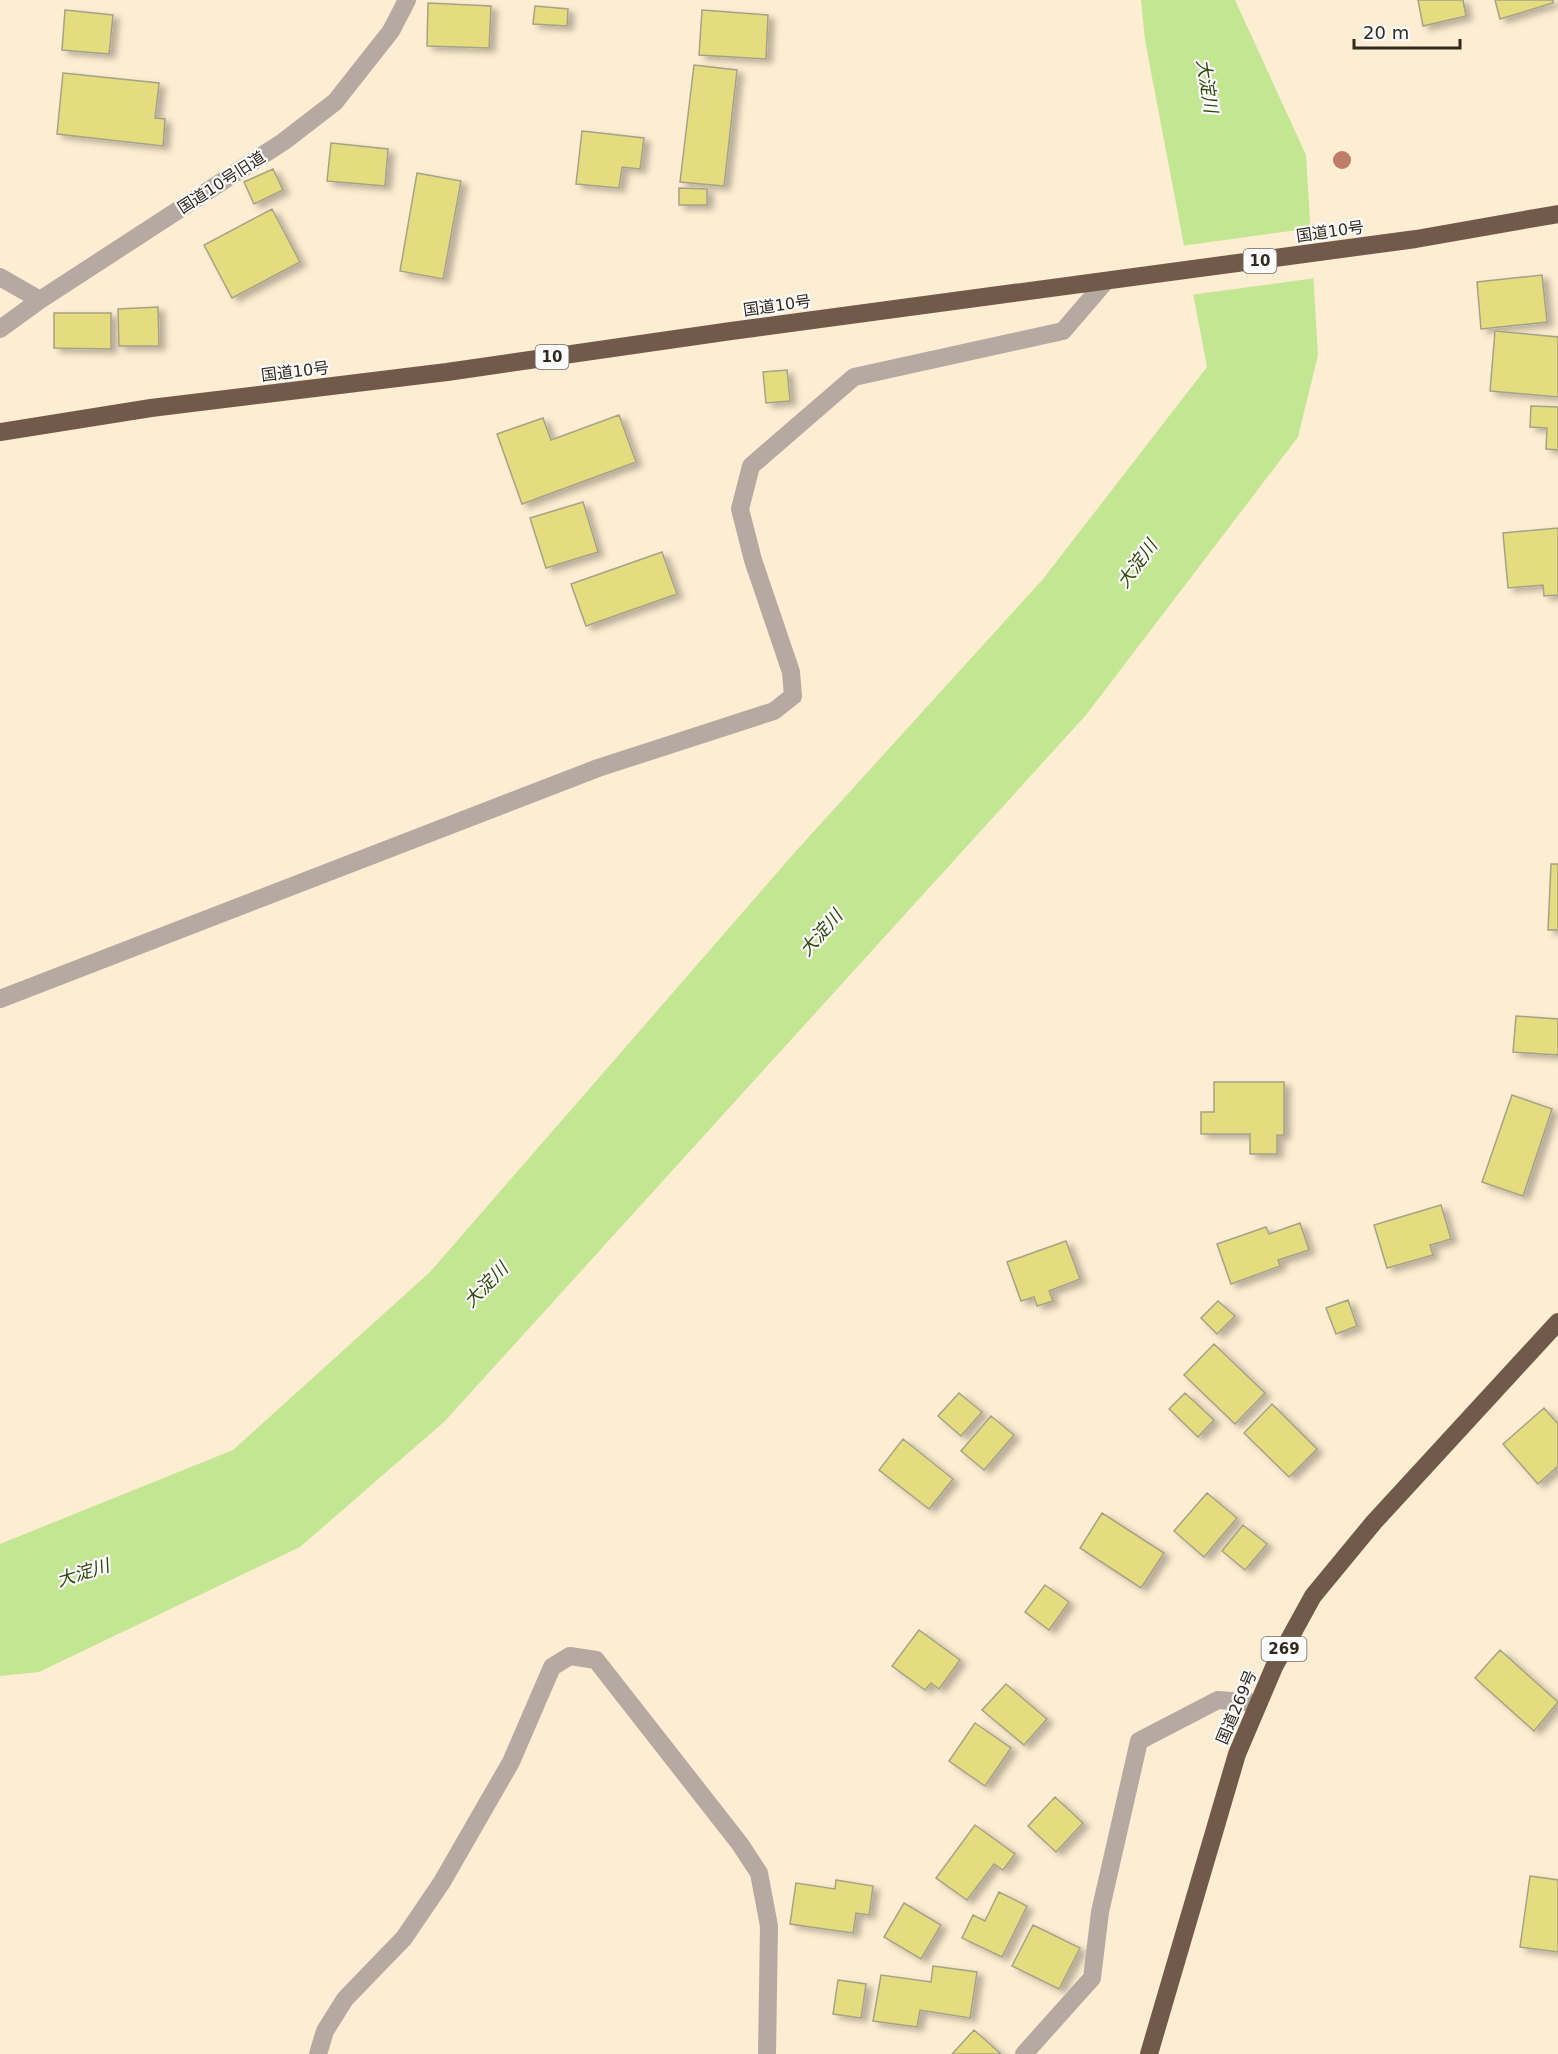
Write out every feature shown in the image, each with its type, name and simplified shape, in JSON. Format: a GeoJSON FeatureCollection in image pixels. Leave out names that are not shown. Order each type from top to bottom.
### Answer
{"type":"FeatureCollection","features":[{"type":"Feature","properties":{"kind":"highway","name":"国道10号"},"geometry":{"type":"LineString","coordinates":[[0,432],[152,408],[447,372],[731,331],[1416,239],[1558,214]]}},
{"type":"Feature","properties":{"kind":"highway","name":"国道269号"},"geometry":{"type":"LineString","coordinates":[[1149,2054],[1237,1754],[1274,1667],[1313,1596],[1374,1522],[1558,1322]]}},
{"type":"Feature","properties":{"kind":"street","name":"国道10号旧道"},"geometry":{"type":"LineString","coordinates":[[0,329],[40,300],[283,142],[335,102],[391,31],[407,0]]}},
{"type":"Feature","properties":{"kind":"street"},"geometry":{"type":"LineString","coordinates":[[0,277],[40,300]]}},
{"type":"Feature","properties":{"kind":"street"},"geometry":{"type":"LineString","coordinates":[[0,999],[598,768],[774,711],[793,696],[791,672],[753,560],[740,510],[751,466],[854,377],[1063,331],[1104,282]]}},
{"type":"Feature","properties":{"kind":"street"},"geometry":{"type":"LineString","coordinates":[[318,2054],[325,2031],[345,2000],[404,1938],[442,1882],[511,1762],[552,1667],[570,1656],[596,1660],[740,1844],[759,1873],[769,1926],[767,2054]]}},
{"type":"Feature","properties":{"kind":"street"},"geometry":{"type":"LineString","coordinates":[[1024,2054],[1092,1978],[1100,1912],[1139,1741],[1218,1700],[1258,1703]]}},
{"type":"Feature","properties":{"kind":"water","name":"大淀川"},"geometry":{"type":"Polygon","coordinates":[[[1141,0],[1235,0],[1306,155],[1318,355],[1298,437],[1086,715],[444,1422],[300,1547],[39,1672],[0,1676],[0,1544],[233,1450],[430,1272],[796,851],[1043,579],[1207,367],[1145,40],[1141,0]]]}},
{"type":"Feature","properties":{"kind":"pier"},"geometry":{"type":"Polygon","coordinates":[[[1313,228],[1316,278],[1190,295],[1181,246],[1313,228]]]}},
{"type":"Feature","properties":{"kind":"building"},"geometry":{"type":"Polygon","coordinates":[[[1418,0],[1463,0],[1466,16],[1423,26],[1418,0]]]}},
{"type":"Feature","properties":{"kind":"building"},"geometry":{"type":"Polygon","coordinates":[[[1495,0],[1553,0],[1553,3],[1500,19],[1495,0]]]}},
{"type":"Feature","properties":{"kind":"building"},"geometry":{"type":"Polygon","coordinates":[[[428,3],[491,6],[489,48],[427,46],[428,3]]]}},
{"type":"Feature","properties":{"kind":"building"},"geometry":{"type":"Polygon","coordinates":[[[535,6],[568,9],[567,26],[533,24],[535,6]]]}},
{"type":"Feature","properties":{"kind":"building"},"geometry":{"type":"Polygon","coordinates":[[[65,10],[113,15],[109,54],[62,50],[65,10]]]}},
{"type":"Feature","properties":{"kind":"building"},"geometry":{"type":"Polygon","coordinates":[[[702,10],[768,15],[766,59],[699,55],[702,10]]]}},
{"type":"Feature","properties":{"kind":"building"},"geometry":{"type":"Polygon","coordinates":[[[694,65],[737,70],[724,186],[680,182],[694,65]]]}},
{"type":"Feature","properties":{"kind":"building"},"geometry":{"type":"Polygon","coordinates":[[[63,73],[159,83],[155,118],[165,119],[163,146],[57,134],[63,73]]]}},
{"type":"Feature","properties":{"kind":"building"},"geometry":{"type":"Polygon","coordinates":[[[582,131],[644,138],[640,169],[622,167],[619,188],[576,184],[582,131]]]}},
{"type":"Feature","properties":{"kind":"building"},"geometry":{"type":"Polygon","coordinates":[[[331,143],[388,149],[385,186],[327,181],[331,143]]]}},
{"type":"Feature","properties":{"kind":"building"},"geometry":{"type":"Polygon","coordinates":[[[273,169],[283,190],[254,204],[244,182],[273,169]]]}},
{"type":"Feature","properties":{"kind":"building"},"geometry":{"type":"Polygon","coordinates":[[[417,173],[461,181],[443,279],[400,271],[417,173]]]}},
{"type":"Feature","properties":{"kind":"building"},"geometry":{"type":"Polygon","coordinates":[[[679,188],[707,189],[707,205],[679,205],[679,188]]]}},
{"type":"Feature","properties":{"kind":"building"},"geometry":{"type":"Polygon","coordinates":[[[272,209],[300,262],[232,298],[204,245],[272,209]]]}},
{"type":"Feature","properties":{"kind":"building"},"geometry":{"type":"Polygon","coordinates":[[[1542,275],[1547,322],[1481,329],[1477,282],[1542,275]]]}},
{"type":"Feature","properties":{"kind":"building"},"geometry":{"type":"Polygon","coordinates":[[[158,307],[159,346],[119,346],[118,309],[158,307]]]}},
{"type":"Feature","properties":{"kind":"building"},"geometry":{"type":"Polygon","coordinates":[[[54,313],[111,313],[111,349],[54,348],[54,313]]]}},
{"type":"Feature","properties":{"kind":"building"},"geometry":{"type":"Polygon","coordinates":[[[1495,331],[1558,337],[1558,397],[1490,391],[1495,331]]]}},
{"type":"Feature","properties":{"kind":"building"},"geometry":{"type":"Polygon","coordinates":[[[787,370],[790,401],[766,403],[763,372],[787,370]]]}},
{"type":"Feature","properties":{"kind":"building"},"geometry":{"type":"Polygon","coordinates":[[[1531,406],[1558,407],[1558,450],[1546,449],[1547,428],[1530,427],[1531,406]]]}},
{"type":"Feature","properties":{"kind":"building"},"geometry":{"type":"Polygon","coordinates":[[[619,415],[636,462],[522,504],[497,434],[543,418],[551,440],[619,415]]]}},
{"type":"Feature","properties":{"kind":"building"},"geometry":{"type":"Polygon","coordinates":[[[583,502],[598,552],[546,568],[530,518],[583,502]]]}},
{"type":"Feature","properties":{"kind":"building"},"geometry":{"type":"Polygon","coordinates":[[[1558,528],[1558,595],[1544,596],[1543,585],[1508,588],[1503,533],[1558,528]]]}},
{"type":"Feature","properties":{"kind":"building"},"geometry":{"type":"Polygon","coordinates":[[[662,552],[677,594],[586,626],[571,584],[662,552]]]}},
{"type":"Feature","properties":{"kind":"building"},"geometry":{"type":"Polygon","coordinates":[[[1551,864],[1558,864],[1558,930],[1548,930],[1551,864]]]}},
{"type":"Feature","properties":{"kind":"building"},"geometry":{"type":"Polygon","coordinates":[[[1516,1016],[1558,1019],[1558,1055],[1513,1052],[1516,1016]]]}},
{"type":"Feature","properties":{"kind":"building"},"geometry":{"type":"Polygon","coordinates":[[[1214,1082],[1284,1082],[1284,1135],[1277,1135],[1277,1154],[1250,1154],[1250,1134],[1201,1134],[1201,1112],[1214,1112],[1214,1082]]]}},
{"type":"Feature","properties":{"kind":"building"},"geometry":{"type":"Polygon","coordinates":[[[1512,1095],[1552,1109],[1523,1196],[1482,1182],[1512,1095]]]}},
{"type":"Feature","properties":{"kind":"building"},"geometry":{"type":"Polygon","coordinates":[[[1441,1205],[1451,1239],[1430,1245],[1433,1255],[1387,1268],[1374,1225],[1441,1205]]]}},
{"type":"Feature","properties":{"kind":"building"},"geometry":{"type":"Polygon","coordinates":[[[1300,1223],[1309,1250],[1278,1260],[1280,1266],[1231,1284],[1217,1244],[1266,1227],[1269,1234],[1300,1223]]]}},
{"type":"Feature","properties":{"kind":"building"},"geometry":{"type":"Polygon","coordinates":[[[1066,1241],[1080,1279],[1049,1291],[1053,1301],[1037,1306],[1034,1297],[1021,1301],[1007,1262],[1066,1241]]]}},
{"type":"Feature","properties":{"kind":"building"},"geometry":{"type":"Polygon","coordinates":[[[1348,1300],[1357,1326],[1336,1334],[1326,1308],[1348,1300]]]}},
{"type":"Feature","properties":{"kind":"building"},"geometry":{"type":"Polygon","coordinates":[[[1218,1301],[1235,1316],[1217,1334],[1201,1318],[1218,1301]]]}},
{"type":"Feature","properties":{"kind":"building"},"geometry":{"type":"Polygon","coordinates":[[[1214,1344],[1265,1393],[1235,1424],[1184,1375],[1214,1344]]]}},
{"type":"Feature","properties":{"kind":"building"},"geometry":{"type":"Polygon","coordinates":[[[959,1393],[982,1412],[961,1436],[938,1416],[959,1393]]]}},
{"type":"Feature","properties":{"kind":"building"},"geometry":{"type":"Polygon","coordinates":[[[1185,1393],[1214,1420],[1198,1437],[1169,1409],[1185,1393]]]}},
{"type":"Feature","properties":{"kind":"building"},"geometry":{"type":"Polygon","coordinates":[[[1272,1404],[1317,1449],[1289,1477],[1244,1433],[1272,1404]]]}},
{"type":"Feature","properties":{"kind":"building"},"geometry":{"type":"Polygon","coordinates":[[[1544,1408],[1558,1424],[1558,1466],[1538,1484],[1503,1444],[1544,1408]]]}},
{"type":"Feature","properties":{"kind":"building"},"geometry":{"type":"Polygon","coordinates":[[[991,1416],[1014,1435],[984,1470],[961,1451],[991,1416]]]}},
{"type":"Feature","properties":{"kind":"building"},"geometry":{"type":"Polygon","coordinates":[[[903,1439],[953,1479],[929,1509],[879,1470],[903,1439]]]}},
{"type":"Feature","properties":{"kind":"building"},"geometry":{"type":"Polygon","coordinates":[[[1207,1493],[1237,1518],[1204,1557],[1174,1531],[1207,1493]]]}},
{"type":"Feature","properties":{"kind":"building"},"geometry":{"type":"Polygon","coordinates":[[[1102,1513],[1164,1553],[1141,1588],[1080,1548],[1102,1513]]]}},
{"type":"Feature","properties":{"kind":"building"},"geometry":{"type":"Polygon","coordinates":[[[1243,1525],[1267,1544],[1245,1570],[1222,1551],[1243,1525]]]}},
{"type":"Feature","properties":{"kind":"building"},"geometry":{"type":"Polygon","coordinates":[[[1045,1585],[1069,1602],[1049,1630],[1025,1612],[1045,1585]]]}},
{"type":"Feature","properties":{"kind":"building"},"geometry":{"type":"Polygon","coordinates":[[[919,1630],[960,1660],[939,1689],[931,1683],[925,1690],[892,1666],[919,1630]]]}},
{"type":"Feature","properties":{"kind":"building"},"geometry":{"type":"Polygon","coordinates":[[[1500,1650],[1558,1702],[1534,1731],[1475,1678],[1500,1650]]]}},
{"type":"Feature","properties":{"kind":"building"},"geometry":{"type":"Polygon","coordinates":[[[1006,1684],[1047,1719],[1024,1745],[982,1710],[1006,1684]]]}},
{"type":"Feature","properties":{"kind":"building"},"geometry":{"type":"Polygon","coordinates":[[[975,1723],[1011,1748],[985,1786],[949,1761],[975,1723]]]}},
{"type":"Feature","properties":{"kind":"building"},"geometry":{"type":"Polygon","coordinates":[[[1055,1797],[1083,1823],[1056,1852],[1028,1826],[1055,1797]]]}},
{"type":"Feature","properties":{"kind":"building"},"geometry":{"type":"Polygon","coordinates":[[[975,1825],[1015,1854],[1003,1870],[994,1864],[967,1900],[936,1878],[975,1825]]]}},
{"type":"Feature","properties":{"kind":"building"},"geometry":{"type":"Polygon","coordinates":[[[1530,1876],[1558,1880],[1558,1952],[1520,1947],[1530,1876]]]}},
{"type":"Feature","properties":{"kind":"building"},"geometry":{"type":"Polygon","coordinates":[[[836,1880],[873,1886],[869,1915],[856,1913],[853,1933],[790,1924],[796,1883],[835,1889],[836,1880]]]}},
{"type":"Feature","properties":{"kind":"building"},"geometry":{"type":"Polygon","coordinates":[[[999,1892],[1027,1906],[1002,1957],[962,1938],[973,1915],[985,1921],[999,1892]]]}},
{"type":"Feature","properties":{"kind":"building"},"geometry":{"type":"Polygon","coordinates":[[[904,1903],[941,1925],[921,1959],[884,1937],[904,1903]]]}},
{"type":"Feature","properties":{"kind":"building"},"geometry":{"type":"Polygon","coordinates":[[[1033,1925],[1080,1948],[1059,1989],[1012,1966],[1033,1925]]]}},
{"type":"Feature","properties":{"kind":"building"},"geometry":{"type":"Polygon","coordinates":[[[933,1966],[977,1972],[970,2018],[920,2010],[917,2027],[873,2021],[881,1975],[931,1982],[933,1966]]]}},
{"type":"Feature","properties":{"kind":"building"},"geometry":{"type":"Polygon","coordinates":[[[838,1980],[866,1984],[861,2018],[833,2014],[838,1980]]]}},
{"type":"Feature","properties":{"kind":"building"},"geometry":{"type":"Polygon","coordinates":[[[974,2030],[1001,2054],[952,2054],[974,2030]]]}}]}
